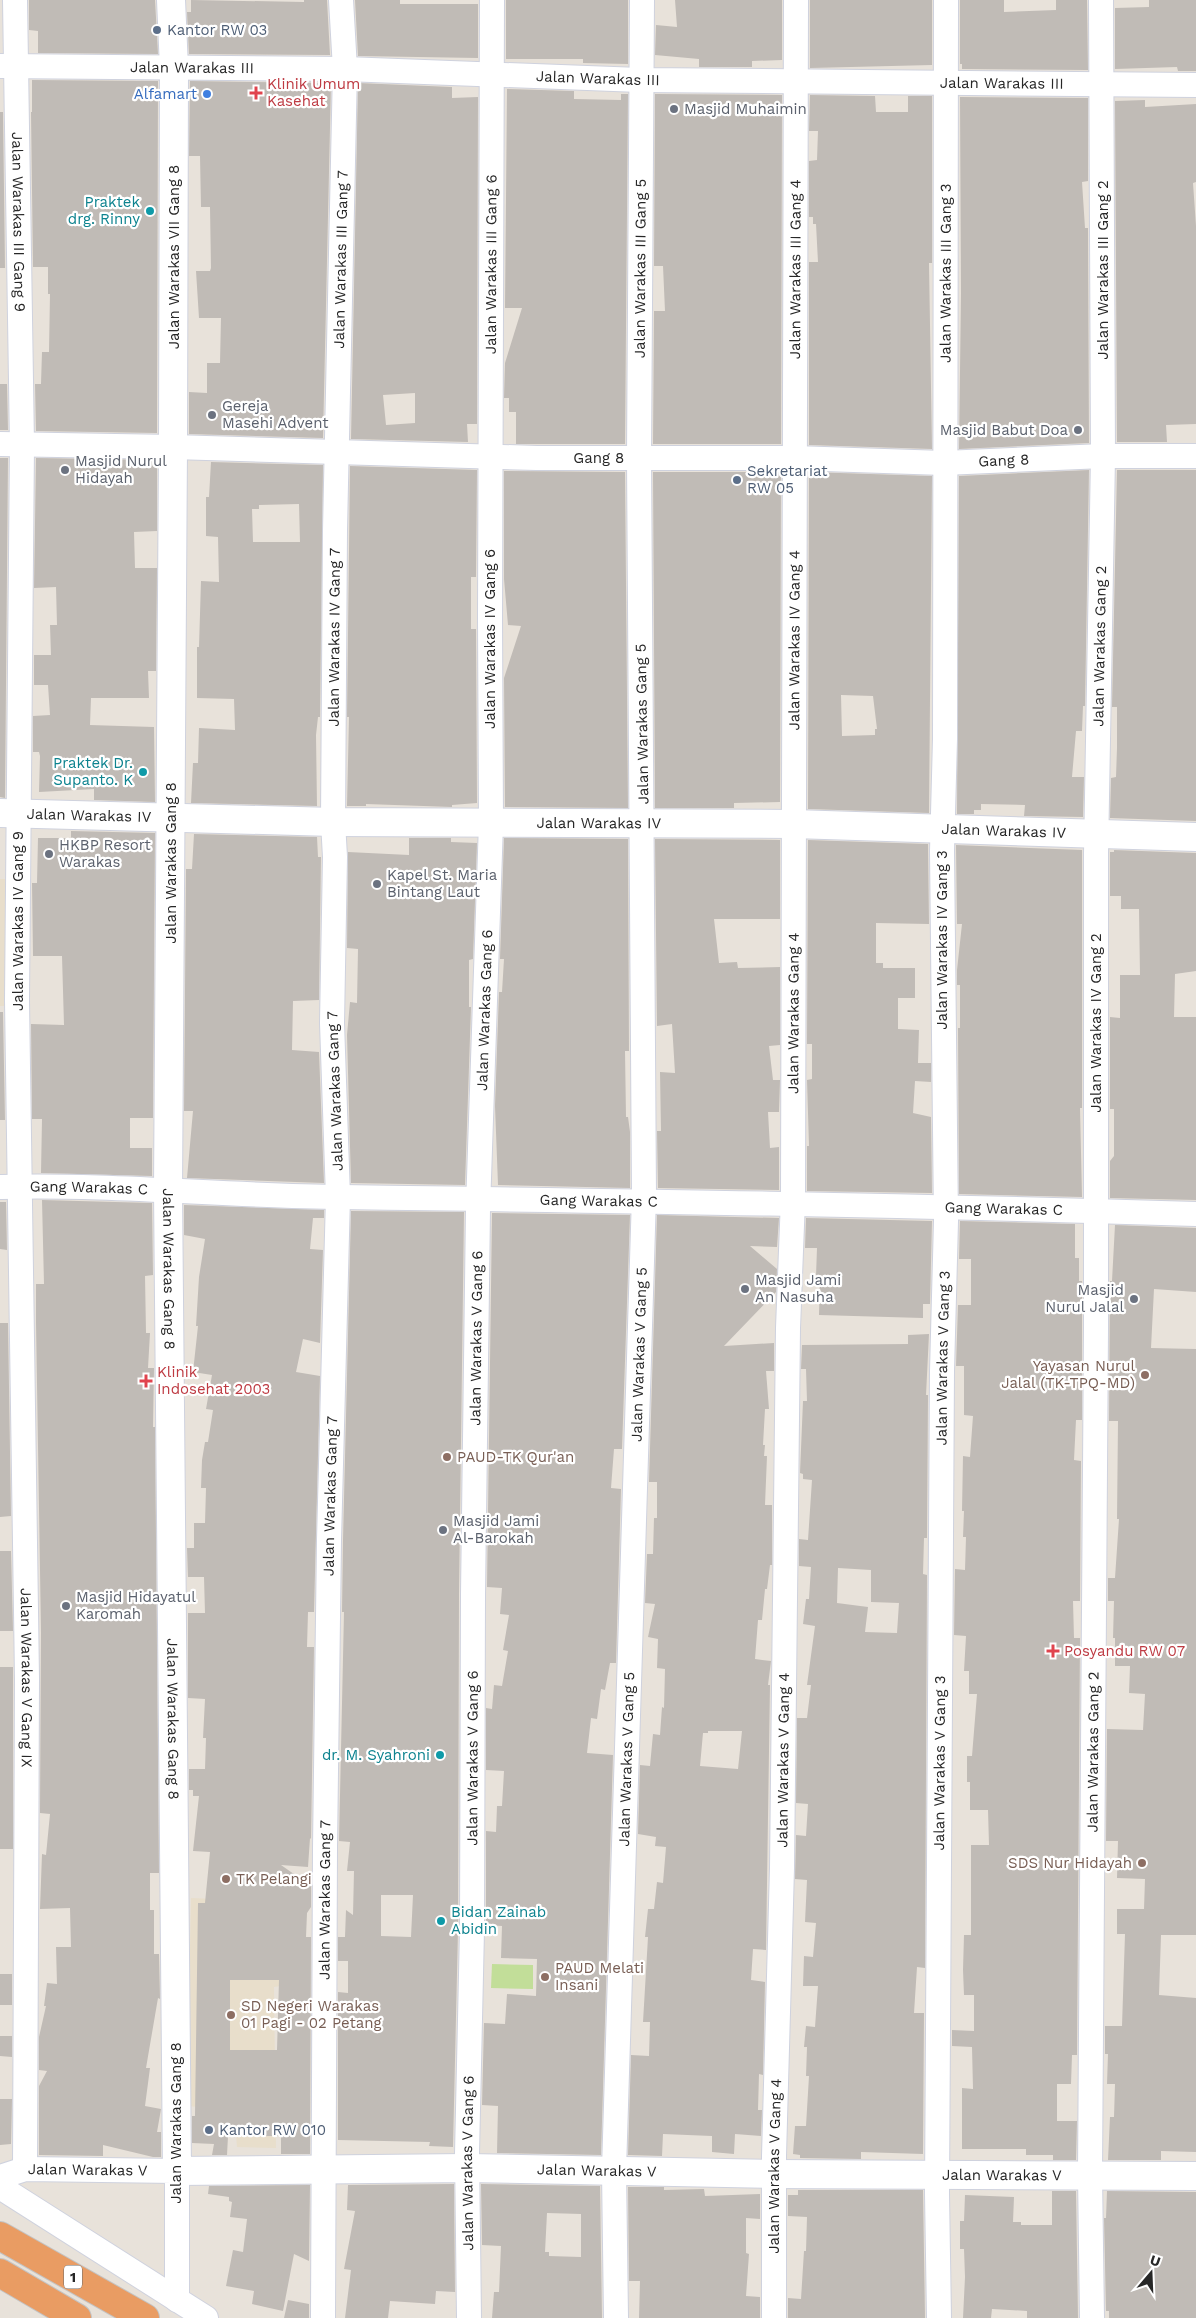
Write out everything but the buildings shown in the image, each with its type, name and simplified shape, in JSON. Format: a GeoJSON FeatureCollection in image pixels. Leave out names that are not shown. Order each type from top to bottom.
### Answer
{"type":"FeatureCollection","features":[{"type":"Feature","properties":{"kind":"highway","name":"1"},"geometry":{"type":"LineString","coordinates":[[0,2236],[146,2318]]}},
{"type":"Feature","properties":{"kind":"highway","name":"1"},"geometry":{"type":"LineString","coordinates":[[0,2273],[77,2318]]}},
{"type":"Feature","properties":{"kind":"street","name":"Jalan Warakas III Gang 9"},"geometry":{"type":"LineString","coordinates":[[11,444],[8,66],[15,0]]}},
{"type":"Feature","properties":{"kind":"street"},"geometry":{"type":"LineString","coordinates":[[171,0],[174,68]]}},
{"type":"Feature","properties":{"kind":"street"},"geometry":{"type":"LineString","coordinates":[[342,0],[345,69]]}},
{"type":"Feature","properties":{"kind":"street"},"geometry":{"type":"LineString","coordinates":[[492,0],[492,74]]}},
{"type":"Feature","properties":{"kind":"street"},"geometry":{"type":"LineString","coordinates":[[640,80],[642,0]]}},
{"type":"Feature","properties":{"kind":"street","name":"Jalan Warakas III Gang 4"},"geometry":{"type":"LineString","coordinates":[[794,458],[796,0]]}},
{"type":"Feature","properties":{"kind":"street","name":"Jalan Warakas III Gang 3"},"geometry":{"type":"LineString","coordinates":[[944,463],[946,0]]}},
{"type":"Feature","properties":{"kind":"street"},"geometry":{"type":"LineString","coordinates":[[1102,0],[1102,84]]}},
{"type":"Feature","properties":{"kind":"street","name":"Jalan Warakas III"},"geometry":{"type":"LineString","coordinates":[[8,66],[345,69],[640,80],[1196,85]]}},
{"type":"Feature","properties":{"kind":"street","name":"Jalan Warakas VII Gang 8"},"geometry":{"type":"LineString","coordinates":[[173,447],[174,68]]}},
{"type":"Feature","properties":{"kind":"street","name":"Jalan Warakas III Gang 7"},"geometry":{"type":"LineString","coordinates":[[338,451],[345,69]]}},
{"type":"Feature","properties":{"kind":"street","name":"Jalan Warakas III Gang 6"},"geometry":{"type":"LineString","coordinates":[[490,456],[492,74]]}},
{"type":"Feature","properties":{"kind":"street","name":"Jalan Warakas III Gang 5"},"geometry":{"type":"LineString","coordinates":[[640,80],[640,457]]}},
{"type":"Feature","properties":{"kind":"street","name":"Jalan Warakas III Gang 2"},"geometry":{"type":"LineString","coordinates":[[1102,84],[1103,456]]}},
{"type":"Feature","properties":{"kind":"street","name":"Gang 8"},"geometry":{"type":"LineString","coordinates":[[11,444],[490,456],[794,458],[944,463],[1103,456],[1196,456]]}},
{"type":"Feature","properties":{"kind":"street","name":"Jalan Warakas IV Gang 9"},"geometry":{"type":"LineString","coordinates":[[10,1187],[17,1000],[9,813],[11,444]]}},
{"type":"Feature","properties":{"kind":"street","name":"Jalan Warakas Gang 8"},"geometry":{"type":"LineString","coordinates":[[173,447],[168,1190],[177,2285]]}},
{"type":"Feature","properties":{"kind":"street","name":"Jalan Warakas IV Gang 7"},"geometry":{"type":"LineString","coordinates":[[333,822],[335,540],[338,451]]}},
{"type":"Feature","properties":{"kind":"street","name":"Jalan Warakas IV Gang 6"},"geometry":{"type":"LineString","coordinates":[[490,456],[491,822]]}},
{"type":"Feature","properties":{"kind":"street","name":"Jalan Warakas Gang 2"},"geometry":{"type":"LineString","coordinates":[[1097,834],[1103,456]]}},
{"type":"Feature","properties":{"kind":"street","name":"Jalan Warakas Gang 5"},"geometry":{"type":"LineString","coordinates":[[640,457],[644,1202]]}},
{"type":"Feature","properties":{"kind":"street","name":"Jalan Warakas IV Gang 4"},"geometry":{"type":"LineString","coordinates":[[794,458],[794,824]]}},
{"type":"Feature","properties":{"kind":"street","name":"Jalan Warakas IV Gang 3"},"geometry":{"type":"LineString","coordinates":[[944,463],[945,739],[942,828],[946,1208]]}},
{"type":"Feature","properties":{"kind":"street","name":"Jalan Warakas IV"},"geometry":{"type":"LineString","coordinates":[[9,813],[333,822],[794,824],[1196,837]]}},
{"type":"Feature","properties":{"kind":"street","name":"Jalan Warakas Gang 7"},"geometry":{"type":"LineString","coordinates":[[323,2318],[325,1838],[329,1540],[338,1197],[332,1023],[335,857],[333,822]]}},
{"type":"Feature","properties":{"kind":"street","name":"Jalan Warakas Gang 6"},"geometry":{"type":"LineString","coordinates":[[479,1198],[491,822]]}},
{"type":"Feature","properties":{"kind":"street","name":"Jalan Warakas Gang 4"},"geometry":{"type":"LineString","coordinates":[[793,1204],[794,824]]}},
{"type":"Feature","properties":{"kind":"street","name":"Jalan Warakas IV Gang 2"},"geometry":{"type":"LineString","coordinates":[[1095,1211],[1097,834]]}},
{"type":"Feature","properties":{"kind":"street","name":"Gang Warakas C"},"geometry":{"type":"LineString","coordinates":[[10,1187],[168,1190],[338,1197],[793,1204],[1196,1214]]}},
{"type":"Feature","properties":{"kind":"street","name":"Jalan Warakas V Gang IX"},"geometry":{"type":"LineString","coordinates":[[10,1187],[27,1679],[10,2176]]}},
{"type":"Feature","properties":{"kind":"street","name":"Jalan Warakas V Gang 6"},"geometry":{"type":"LineString","coordinates":[[469,2318],[467,2168],[473,1920],[473,1594],[479,1198]]}},
{"type":"Feature","properties":{"kind":"street","name":"Jalan Warakas V Gang 5"},"geometry":{"type":"LineString","coordinates":[[616,2318],[614,2170],[644,1202]]}},
{"type":"Feature","properties":{"kind":"street","name":"Jalan Warakas V Gang 4"},"geometry":{"type":"LineString","coordinates":[[774,2318],[774,2174],[782,1868],[788,1328],[793,1204]]}},
{"type":"Feature","properties":{"kind":"street","name":"Jalan Warakas V Gang 3"},"geometry":{"type":"LineString","coordinates":[[939,2318],[942,1381],[946,1208]]}},
{"type":"Feature","properties":{"kind":"street","name":"Jalan Warakas Gang 2"},"geometry":{"type":"LineString","coordinates":[[1092,2318],[1090,2174],[1095,1211]]}},
{"type":"Feature","properties":{"kind":"street","name":"Jalan Warakas V"},"geometry":{"type":"LineString","coordinates":[[10,2176],[177,2171],[467,2168],[774,2174],[1196,2176]]}},
{"type":"Feature","properties":{"kind":"street"},"geometry":{"type":"LineString","coordinates":[[10,2176],[177,2285],[206,2318]]}},
{"type":"Feature","properties":{"kind":"shaded area"},"geometry":{"type":"Polygon","coordinates":[[[0,879],[9,879],[8,1006],[0,1006],[0,879]]]}},
{"type":"Feature","properties":{"kind":"shaded area","name":"SD Negeri Warakas 01 Pagi - 02 Petang"},"geometry":{"type":"Polygon","coordinates":[[[191,1898],[282,1902],[280,1986],[274,1987],[276,2148],[237,2147],[234,2110],[187,2106],[191,1898]]]}},
{"type":"Feature","properties":{"kind":"green space"},"geometry":{"type":"Polygon","coordinates":[[[492,1964],[533,1965],[533,1989],[491,1988],[492,1964]]]}},
{"type":"Feature","properties":{"kind":"place","name":"Kantor RW 03"},"geometry":{"type":"Point","coordinates":[157,30]}},
{"type":"Feature","properties":{"kind":"place","name":"Klinik Umum Kasehat"},"geometry":{"type":"Point","coordinates":[256,93]}},
{"type":"Feature","properties":{"kind":"place","name":"Alfamart"},"geometry":{"type":"Point","coordinates":[207,94]}},
{"type":"Feature","properties":{"kind":"place","name":"Masjid Muhaimin"},"geometry":{"type":"Point","coordinates":[674,109]}},
{"type":"Feature","properties":{"kind":"place","name":"Praktek drg. Rinny"},"geometry":{"type":"Point","coordinates":[150,211]}},
{"type":"Feature","properties":{"kind":"place","name":"Gereja Masehi Advent"},"geometry":{"type":"Point","coordinates":[212,415]}},
{"type":"Feature","properties":{"kind":"place","name":"Masjid Babut Doa"},"geometry":{"type":"Point","coordinates":[1078,430]}},
{"type":"Feature","properties":{"kind":"place","name":"Masjid Nurul Hidayah"},"geometry":{"type":"Point","coordinates":[65,470]}},
{"type":"Feature","properties":{"kind":"place","name":"Sekretariat RW 05"},"geometry":{"type":"Point","coordinates":[737,480]}},
{"type":"Feature","properties":{"kind":"place","name":"Praktek Dr. Supanto. K"},"geometry":{"type":"Point","coordinates":[143,772]}},
{"type":"Feature","properties":{"kind":"place","name":"HKBP Resort Warakas"},"geometry":{"type":"Point","coordinates":[49,854]}},
{"type":"Feature","properties":{"kind":"place","name":"Kapel St. Maria Bintang Laut"},"geometry":{"type":"Point","coordinates":[377,884]}},
{"type":"Feature","properties":{"kind":"place","name":"Masjid Jami An Nasuha"},"geometry":{"type":"Point","coordinates":[745,1289]}},
{"type":"Feature","properties":{"kind":"place","name":"Masjid Nurul Jalal"},"geometry":{"type":"Point","coordinates":[1134,1299]}},
{"type":"Feature","properties":{"kind":"place","name":"Yayasan Nurul Jalal (TK-TPQ-MD)"},"geometry":{"type":"Point","coordinates":[1145,1375]}},
{"type":"Feature","properties":{"kind":"place","name":"Klinik Indosehat 2003"},"geometry":{"type":"Point","coordinates":[146,1381]}},
{"type":"Feature","properties":{"kind":"place","name":"PAUD-TK Qur'an"},"geometry":{"type":"Point","coordinates":[447,1457]}},
{"type":"Feature","properties":{"kind":"place","name":"Masjid Jami Al-Barokah"},"geometry":{"type":"Point","coordinates":[443,1530]}},
{"type":"Feature","properties":{"kind":"place","name":"Masjid Hidayatul Karomah"},"geometry":{"type":"Point","coordinates":[66,1606]}},
{"type":"Feature","properties":{"kind":"place","name":"Posyandu RW 07"},"geometry":{"type":"Point","coordinates":[1053,1651]}},
{"type":"Feature","properties":{"kind":"place","name":"dr. M. Syahroni"},"geometry":{"type":"Point","coordinates":[440,1755]}},
{"type":"Feature","properties":{"kind":"place","name":"SDS Nur Hidayah"},"geometry":{"type":"Point","coordinates":[1142,1863]}},
{"type":"Feature","properties":{"kind":"place","name":"TK Pelangi"},"geometry":{"type":"Point","coordinates":[226,1879]}},
{"type":"Feature","properties":{"kind":"place","name":"Bidan Zainab Abidin"},"geometry":{"type":"Point","coordinates":[441,1921]}},
{"type":"Feature","properties":{"kind":"place","name":"PAUD Melati Insani"},"geometry":{"type":"Point","coordinates":[545,1977]}},
{"type":"Feature","properties":{"kind":"place","name":"SD Negeri Warakas 01 Pagi - 02 Petang"},"geometry":{"type":"Point","coordinates":[231,2015]}},
{"type":"Feature","properties":{"kind":"place","name":"Kantor RW 010"},"geometry":{"type":"Point","coordinates":[209,2130]}}]}
